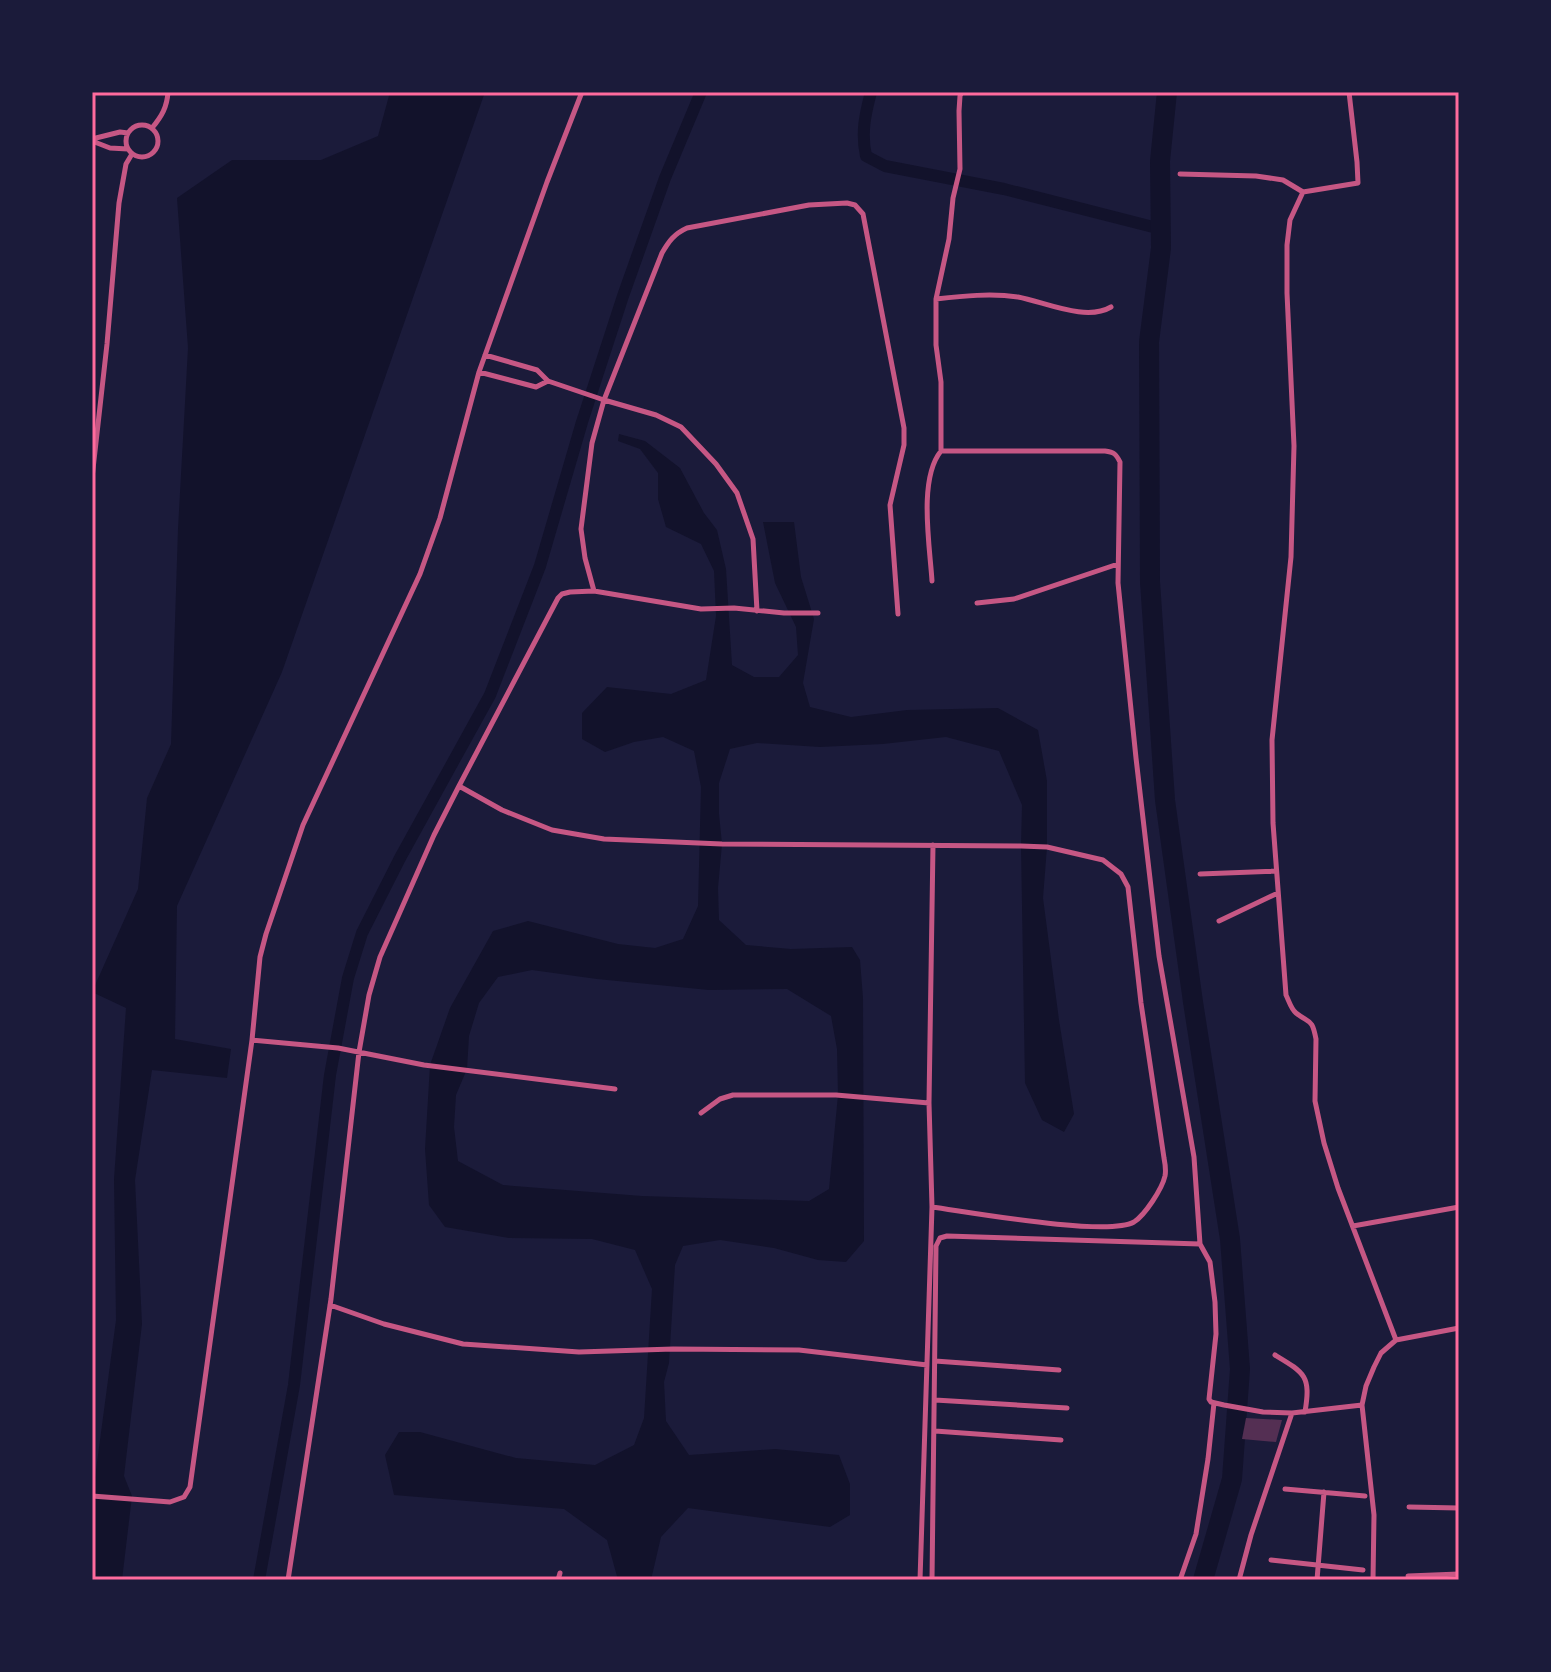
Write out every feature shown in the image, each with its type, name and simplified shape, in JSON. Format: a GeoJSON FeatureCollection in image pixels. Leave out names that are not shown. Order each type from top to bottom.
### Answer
{"type":"FeatureCollection","features":[{"type":"Feature","properties":{"kind":"street"},"geometry":{"type":"LineString","coordinates":[[152,128],[167,105],[168,92]]}},
{"type":"Feature","properties":{"kind":"street"},"geometry":{"type":"LineString","coordinates":[[92,1496],[170,1502],[184,1497],[190,1487],[252,1040],[260,957],[266,934],[303,825],[420,574],[440,518],[479,372],[582,92]]}},
{"type":"Feature","properties":{"kind":"street"},"geometry":{"type":"LineString","coordinates":[[932,581],[929,482],[934,459],[941,451],[936,299],[960,169],[959,111],[962,92]]}},
{"type":"Feature","properties":{"kind":"street"},"geometry":{"type":"LineString","coordinates":[[1180,174],[1283,180],[1303,192],[1358,183],[1349,92]]}},
{"type":"Feature","properties":{"kind":"street"},"geometry":{"type":"LineString","coordinates":[[92,140],[130,152],[141,158],[155,152],[159,137],[152,128],[141,124],[131,129],[126,138],[130,152],[119,203],[107,344],[94,428],[92,478]]}},
{"type":"Feature","properties":{"kind":"street"},"geometry":{"type":"LineString","coordinates":[[92,140],[120,132],[128,133]]}},
{"type":"Feature","properties":{"kind":"street"},"geometry":{"type":"LineString","coordinates":[[1303,192],[1290,220],[1287,245],[1294,446],[1291,557],[1272,740],[1276,871],[1286,995],[1296,1013],[1310,1021],[1315,1029],[1315,1101],[1333,1173],[1396,1340]]}},
{"type":"Feature","properties":{"kind":"street"},"geometry":{"type":"LineString","coordinates":[[594,591],[581,529],[592,443],[604,400],[670,239],[687,228],[809,205],[841,203],[855,205],[863,214],[904,428],[904,445],[890,505],[898,614]]}},
{"type":"Feature","properties":{"kind":"street"},"geometry":{"type":"LineString","coordinates":[[936,299],[983,295],[1018,297],[1064,309],[1096,313],[1111,307]]}},
{"type":"Feature","properties":{"kind":"street"},"geometry":{"type":"LineString","coordinates":[[485,355],[537,370],[548,381],[568,389],[656,415],[681,427],[716,464],[737,493],[753,539],[757,611]]}},
{"type":"Feature","properties":{"kind":"street"},"geometry":{"type":"LineString","coordinates":[[479,372],[536,387],[548,381]]}},
{"type":"Feature","properties":{"kind":"street"},"geometry":{"type":"LineString","coordinates":[[941,451],[1105,451],[1115,454],[1120,462],[1118,583],[1134,742],[1159,956],[1194,1157],[1200,1244],[1210,1262],[1215,1302],[1216,1334],[1209,1399],[1214,1403],[1263,1412],[1292,1413],[1362,1405]]}},
{"type":"Feature","properties":{"kind":"street"},"geometry":{"type":"LineString","coordinates":[[977,603],[1014,599],[1118,564]]}},
{"type":"Feature","properties":{"kind":"street"},"geometry":{"type":"LineString","coordinates":[[288,1580],[330,1305],[359,1052],[369,995],[380,957],[434,835],[558,598],[570,592],[594,591],[701,609],[818,613]]}},
{"type":"Feature","properties":{"kind":"street"},"geometry":{"type":"LineString","coordinates":[[459,786],[502,810],[567,834],[620,840],[722,844],[1047,847],[1103,860],[1121,874],[1128,887],[1141,1003],[1163,1144],[1165,1175],[1154,1199],[1135,1221],[1116,1227],[1063,1224],[932,1207]]}},
{"type":"Feature","properties":{"kind":"street"},"geometry":{"type":"LineString","coordinates":[[920,1580],[932,1207],[929,1103],[933,845]]}},
{"type":"Feature","properties":{"kind":"street"},"geometry":{"type":"LineString","coordinates":[[1200,874],[1276,871]]}},
{"type":"Feature","properties":{"kind":"street"},"geometry":{"type":"LineString","coordinates":[[1219,921],[1278,893]]}},
{"type":"Feature","properties":{"kind":"street"},"geometry":{"type":"LineString","coordinates":[[252,1040],[338,1048],[424,1065],[615,1089]]}},
{"type":"Feature","properties":{"kind":"street"},"geometry":{"type":"LineString","coordinates":[[701,1113],[726,1096],[836,1095],[929,1103]]}},
{"type":"Feature","properties":{"kind":"street"},"geometry":{"type":"LineString","coordinates":[[1353,1226],[1459,1207]]}},
{"type":"Feature","properties":{"kind":"street"},"geometry":{"type":"LineString","coordinates":[[932,1580],[936,1246],[940,1238],[1200,1244]]}},
{"type":"Feature","properties":{"kind":"street"},"geometry":{"type":"LineString","coordinates":[[330,1305],[384,1324],[463,1344],[579,1352],[799,1350],[927,1365]]}},
{"type":"Feature","properties":{"kind":"street"},"geometry":{"type":"LineString","coordinates":[[1373,1580],[1374,1515],[1362,1405],[1366,1386],[1381,1353],[1396,1340],[1459,1328]]}},
{"type":"Feature","properties":{"kind":"street"},"geometry":{"type":"LineString","coordinates":[[1275,1355],[1294,1366],[1308,1384],[1305,1412]]}},
{"type":"Feature","properties":{"kind":"street"},"geometry":{"type":"LineString","coordinates":[[935,1361],[1059,1370]]}},
{"type":"Feature","properties":{"kind":"street"},"geometry":{"type":"LineString","coordinates":[[935,1400],[1067,1408]]}},
{"type":"Feature","properties":{"kind":"street"},"geometry":{"type":"LineString","coordinates":[[1180,1580],[1196,1534],[1214,1403]]}},
{"type":"Feature","properties":{"kind":"street"},"geometry":{"type":"LineString","coordinates":[[1239,1580],[1292,1413]]}},
{"type":"Feature","properties":{"kind":"street"},"geometry":{"type":"LineString","coordinates":[[935,1431],[1061,1440]]}},
{"type":"Feature","properties":{"kind":"street"},"geometry":{"type":"LineString","coordinates":[[1285,1489],[1365,1496]]}},
{"type":"Feature","properties":{"kind":"street"},"geometry":{"type":"LineString","coordinates":[[1317,1580],[1324,1492]]}},
{"type":"Feature","properties":{"kind":"street"},"geometry":{"type":"LineString","coordinates":[[1409,1507],[1459,1508]]}},
{"type":"Feature","properties":{"kind":"street"},"geometry":{"type":"LineString","coordinates":[[1271,1560],[1363,1570]]}},
{"type":"Feature","properties":{"kind":"street"},"geometry":{"type":"LineString","coordinates":[[1408,1576],[1459,1574]]}},
{"type":"Feature","properties":{"kind":"shaded area"},"geometry":{"type":"Polygon","coordinates":[[[390,92],[485,92],[282,672],[177,906],[175,1039],[231,1049],[227,1078],[152,1070],[135,1180],[142,1324],[124,1476],[132,1496],[122,1580],[92,1580],[92,1500],[116,1320],[114,1179],[126,1008],[92,992],[138,889],[147,798],[171,744],[188,348],[177,198],[232,160],[321,160],[378,136],[390,92]]]}},
{"type":"Feature","properties":{"kind":"shaded area"},"geometry":{"type":"Polygon","coordinates":[[[619,434],[645,441],[680,468],[704,513],[717,530],[726,569],[732,665],[754,677],[779,677],[798,655],[796,627],[775,583],[763,522],[794,522],[801,577],[814,619],[803,683],[810,707],[851,717],[907,710],[998,708],[1038,730],[1047,781],[1043,898],[1074,1114],[1064,1132],[1042,1120],[1025,1083],[1022,805],[999,751],[946,737],[820,747],[757,743],[730,749],[719,783],[722,844],[719,920],[746,945],[791,949],[852,947],[860,960],[863,998],[864,1241],[846,1262],[818,1260],[774,1248],[720,1240],[683,1246],[675,1265],[669,1363],[664,1382],[666,1421],[689,1455],[775,1449],[839,1455],[850,1484],[850,1515],[830,1527],[688,1508],[661,1537],[651,1580],[618,1580],[607,1540],[564,1509],[394,1495],[385,1455],[399,1432],[420,1432],[516,1458],[595,1465],[634,1445],[644,1418],[652,1289],[635,1250],[592,1239],[509,1238],[445,1227],[429,1205],[425,1149],[430,1065],[450,1008],[493,931],[528,921],[618,944],[655,948],[683,939],[698,906],[701,787],[694,751],[663,737],[634,742],[605,752],[582,739],[582,713],[607,687],[671,694],[706,680],[716,616],[714,571],[701,544],[666,527],[658,499],[658,473],[640,449],[618,441],[619,434]],[[532,970],[498,977],[479,1003],[469,1036],[467,1069],[456,1095],[454,1127],[458,1161],[503,1185],[642,1196],[809,1201],[829,1189],[838,1095],[837,1049],[831,1016],[787,989],[709,990],[532,970]]]}},
{"type":"Feature","properties":{"kind":"building"},"geometry":{"type":"Polygon","coordinates":[[[1246,1418],[1282,1420],[1276,1442],[1242,1439],[1246,1418]]]}},
{"type":"Feature","properties":{"kind":"waterway"},"geometry":{"type":"LineString","coordinates":[[259,1580],[294,1385],[330,1075],[348,978],[362,933],[490,695],[540,566],[623,296],[665,178],[701,92]]}},
{"type":"Feature","properties":{"kind":"waterway"},"geometry":{"type":"LineString","coordinates":[[871,92],[864,124],[866,156],[885,166],[1004,189],[1161,229]]}},
{"type":"Feature","properties":{"kind":"waterway"},"geometry":{"type":"LineString","coordinates":[[1167,92],[1160,161],[1161,248],[1149,342],[1150,582],[1165,800],[1230,1239],[1240,1369],[1232,1479],[1203,1580]]}}]}
